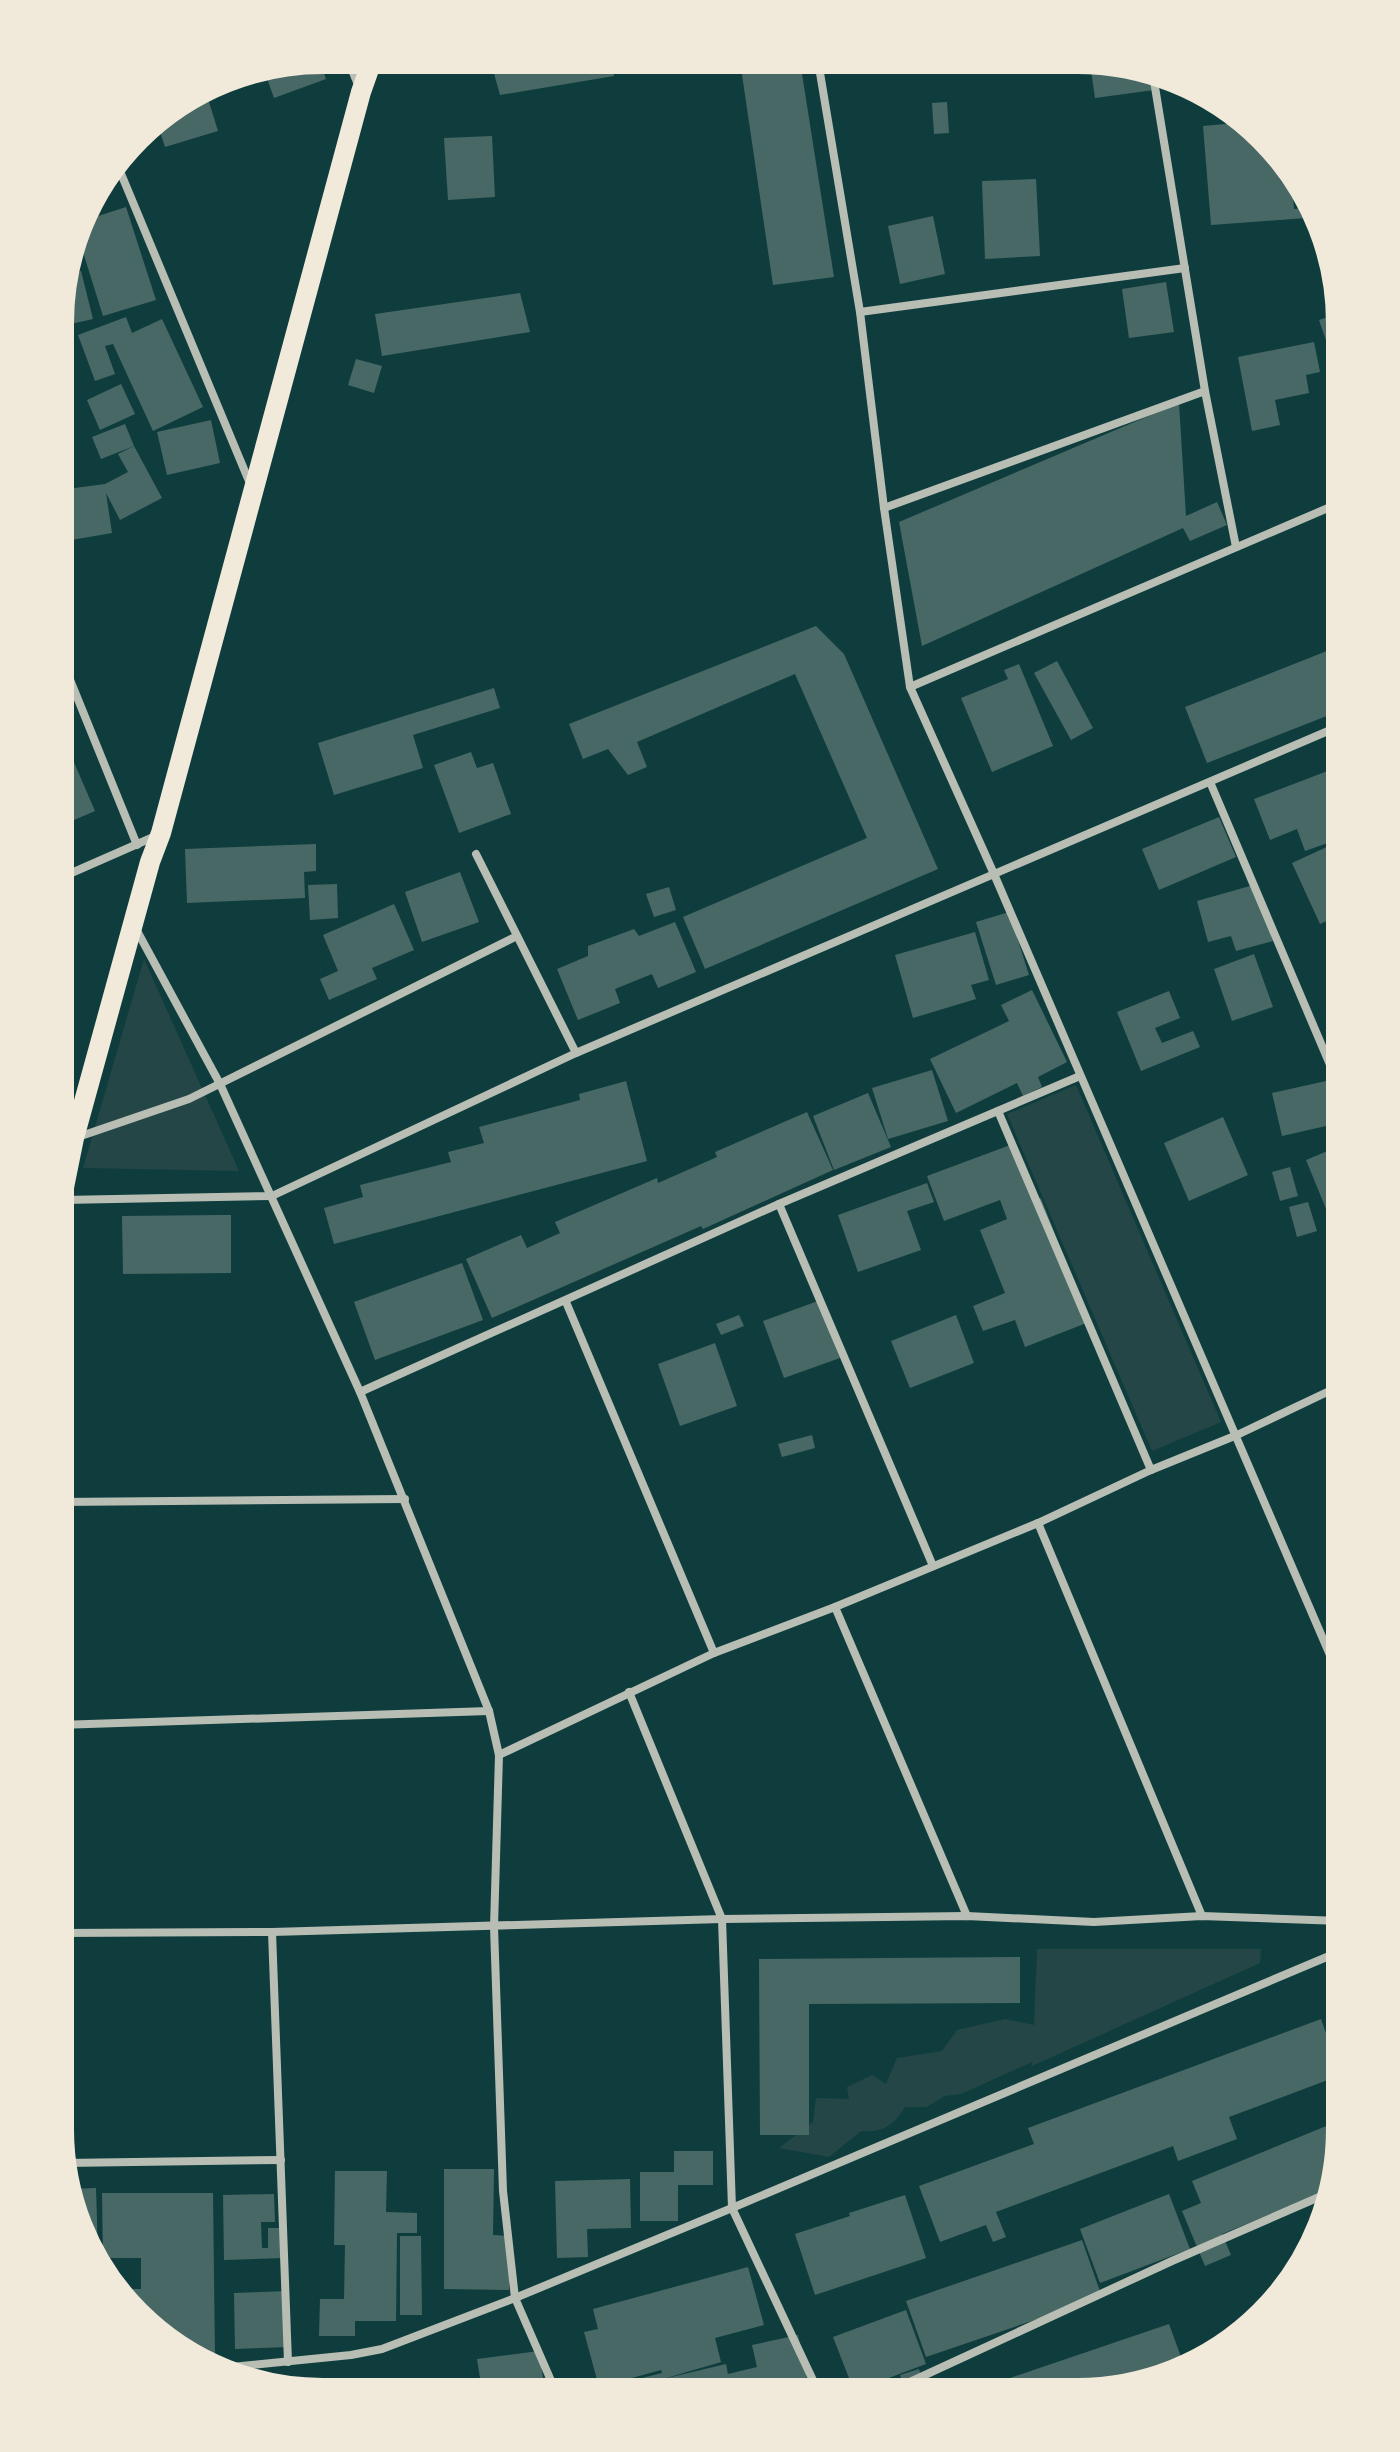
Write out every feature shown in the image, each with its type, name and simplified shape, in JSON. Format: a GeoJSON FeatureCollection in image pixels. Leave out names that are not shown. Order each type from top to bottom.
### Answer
{"type":"FeatureCollection","features":[{"type":"Feature","properties":{"kind":"main road"},"geometry":{"type":"LineString","coordinates":[[72,1148],[368,72]]}},
{"type":"Feature","properties":{"kind":"street"},"geometry":{"type":"LineString","coordinates":[[353,72],[361,92]]}},
{"type":"Feature","properties":{"kind":"street"},"geometry":{"type":"LineString","coordinates":[[820,72],[860,312],[910,687],[994,874],[1327,1648]]}},
{"type":"Feature","properties":{"kind":"street"},"geometry":{"type":"LineString","coordinates":[[1155,84],[1205,391],[1236,547]]}},
{"type":"Feature","properties":{"kind":"street"},"geometry":{"type":"LineString","coordinates":[[121,174],[253,490]]}},
{"type":"Feature","properties":{"kind":"street"},"geometry":{"type":"LineString","coordinates":[[860,312],[1185,268]]}},
{"type":"Feature","properties":{"kind":"street"},"geometry":{"type":"LineString","coordinates":[[884,508],[1205,391]]}},
{"type":"Feature","properties":{"kind":"street"},"geometry":{"type":"LineString","coordinates":[[910,687],[1328,508]]}},
{"type":"Feature","properties":{"kind":"street"},"geometry":{"type":"LineString","coordinates":[[72,685],[137,845]]}},
{"type":"Feature","properties":{"kind":"street"},"geometry":{"type":"LineString","coordinates":[[72,1205],[272,1196],[576,1053],[1328,731]]}},
{"type":"Feature","properties":{"kind":"street"},"geometry":{"type":"LineString","coordinates":[[1210,782],[1328,1059]]}},
{"type":"Feature","properties":{"kind":"street"},"geometry":{"type":"LineString","coordinates":[[72,873],[161,833]]}},
{"type":"Feature","properties":{"kind":"street"},"geometry":{"type":"LineString","coordinates":[[476,854],[576,1053]]}},
{"type":"Feature","properties":{"kind":"street"},"geometry":{"type":"LineString","coordinates":[[134,925],[220,1084],[272,1196],[360,1392],[489,1711],[499,1755],[494,1927],[503,2191],[515,2298],[551,2380]]}},
{"type":"Feature","properties":{"kind":"street"},"geometry":{"type":"LineString","coordinates":[[74,1138],[189,1099],[517,936]]}},
{"type":"Feature","properties":{"kind":"street"},"geometry":{"type":"LineString","coordinates":[[360,1392],[779,1204],[1080,1076]]}},
{"type":"Feature","properties":{"kind":"street"},"geometry":{"type":"LineString","coordinates":[[998,1111],[1151,1470]]}},
{"type":"Feature","properties":{"kind":"street"},"geometry":{"type":"LineString","coordinates":[[779,1204],[933,1566]]}},
{"type":"Feature","properties":{"kind":"street"},"geometry":{"type":"LineString","coordinates":[[566,1302],[714,1653]]}},
{"type":"Feature","properties":{"kind":"street"},"geometry":{"type":"LineString","coordinates":[[499,1755],[714,1653],[1038,1523],[1327,1392]]}},
{"type":"Feature","properties":{"kind":"street"},"geometry":{"type":"LineString","coordinates":[[72,1502],[405,1499]]}},
{"type":"Feature","properties":{"kind":"street"},"geometry":{"type":"LineString","coordinates":[[1038,1523],[1202,1916]]}},
{"type":"Feature","properties":{"kind":"street"},"geometry":{"type":"LineString","coordinates":[[835,1607],[967,1916]]}},
{"type":"Feature","properties":{"kind":"street"},"geometry":{"type":"LineString","coordinates":[[629,1692],[722,1919],[732,2208],[813,2380]]}},
{"type":"Feature","properties":{"kind":"street"},"geometry":{"type":"LineString","coordinates":[[72,1725],[489,1711]]}},
{"type":"Feature","properties":{"kind":"street"},"geometry":{"type":"LineString","coordinates":[[72,1933],[272,1932],[722,1919],[967,1916],[1094,1922],[1202,1916],[1327,1921]]}},
{"type":"Feature","properties":{"kind":"street"},"geometry":{"type":"LineString","coordinates":[[272,1932],[288,2362]]}},
{"type":"Feature","properties":{"kind":"street"},"geometry":{"type":"LineString","coordinates":[[241,2366],[382,2349],[732,2208],[1327,1957]]}},
{"type":"Feature","properties":{"kind":"street"},"geometry":{"type":"LineString","coordinates":[[74,2163],[281,2160]]}},
{"type":"Feature","properties":{"kind":"street"},"geometry":{"type":"LineString","coordinates":[[914,2380],[1318,2197]]}},
{"type":"Feature","properties":{"kind":"shaded area"},"geometry":{"type":"Polygon","coordinates":[[[144,959],[239,1171],[83,1168],[144,959]]]}},
{"type":"Feature","properties":{"kind":"shaded area"},"geometry":{"type":"Polygon","coordinates":[[[1076,1085],[1221,1422],[1152,1451],[1007,1114],[1076,1085]]]}},
{"type":"Feature","properties":{"kind":"shaded area"},"geometry":{"type":"Polygon","coordinates":[[[1037,1949],[1261,1949],[1260,1963],[1032,2066],[1032,2062],[961,2094],[945,2096],[926,2107],[905,2107],[897,2119],[887,2126],[876,2131],[861,2131],[829,2157],[779,2148],[813,2122],[816,2098],[849,2099],[847,2087],[872,2075],[886,2084],[897,2058],[942,2051],[957,2030],[1005,2019],[1034,2025],[1037,1949]]]}},
{"type":"Feature","properties":{"kind":"building"},"geometry":{"type":"Polygon","coordinates":[[[324,72],[326,79],[274,98],[267,79],[324,72]]]}},
{"type":"Feature","properties":{"kind":"building"},"geometry":{"type":"Polygon","coordinates":[[[494,72],[613,72],[614,76],[500,95],[494,72]]]}},
{"type":"Feature","properties":{"kind":"building"},"geometry":{"type":"Polygon","coordinates":[[[742,72],[802,72],[834,277],[773,285],[742,72]]]}},
{"type":"Feature","properties":{"kind":"building"},"geometry":{"type":"Polygon","coordinates":[[[1091,73],[1153,84],[1154,90],[1095,98],[1091,73]]]}},
{"type":"Feature","properties":{"kind":"building"},"geometry":{"type":"Polygon","coordinates":[[[209,101],[218,131],[165,147],[160,132],[209,101]]]}},
{"type":"Feature","properties":{"kind":"building"},"geometry":{"type":"Polygon","coordinates":[[[947,102],[949,133],[934,134],[932,103],[947,102]]]}},
{"type":"Feature","properties":{"kind":"building"},"geometry":{"type":"Polygon","coordinates":[[[1229,124],[1242,134],[1286,184],[1293,196],[1294,209],[1300,208],[1305,218],[1211,225],[1203,126],[1229,124]]]}},
{"type":"Feature","properties":{"kind":"building"},"geometry":{"type":"Polygon","coordinates":[[[492,136],[495,197],[448,200],[444,138],[492,136]]]}},
{"type":"Feature","properties":{"kind":"building"},"geometry":{"type":"Polygon","coordinates":[[[1036,179],[1040,256],[985,259],[982,181],[1036,179]]]}},
{"type":"Feature","properties":{"kind":"building"},"geometry":{"type":"Polygon","coordinates":[[[126,207],[156,300],[103,316],[83,251],[96,217],[126,207]]]}},
{"type":"Feature","properties":{"kind":"building"},"geometry":{"type":"Polygon","coordinates":[[[933,216],[945,274],[900,284],[888,226],[933,216]]]}},
{"type":"Feature","properties":{"kind":"building"},"geometry":{"type":"Polygon","coordinates":[[[81,271],[93,319],[72,324],[74,290],[78,272],[81,271]]]}},
{"type":"Feature","properties":{"kind":"building"},"geometry":{"type":"Polygon","coordinates":[[[1166,282],[1174,332],[1129,338],[1122,289],[1166,282]]]}},
{"type":"Feature","properties":{"kind":"building"},"geometry":{"type":"Polygon","coordinates":[[[520,293],[530,332],[382,356],[375,314],[520,293]]]}},
{"type":"Feature","properties":{"kind":"building"},"geometry":{"type":"Polygon","coordinates":[[[126,317],[132,333],[162,319],[203,407],[153,431],[113,344],[105,346],[115,374],[95,381],[78,335],[126,317]]]}},
{"type":"Feature","properties":{"kind":"building"},"geometry":{"type":"Polygon","coordinates":[[[1328,317],[1328,346],[1319,320],[1328,317]]]}},
{"type":"Feature","properties":{"kind":"building"},"geometry":{"type":"Polygon","coordinates":[[[1314,342],[1320,372],[1306,375],[1309,393],[1275,400],[1280,425],[1252,431],[1238,357],[1314,342]]]}},
{"type":"Feature","properties":{"kind":"building"},"geometry":{"type":"Polygon","coordinates":[[[356,359],[382,366],[374,393],[348,385],[356,359]]]}},
{"type":"Feature","properties":{"kind":"building"},"geometry":{"type":"Polygon","coordinates":[[[121,384],[135,414],[100,430],[87,400],[121,384]]]}},
{"type":"Feature","properties":{"kind":"building"},"geometry":{"type":"Polygon","coordinates":[[[1179,403],[1186,516],[1217,502],[1227,525],[1190,541],[1183,528],[922,646],[899,522],[1179,403]]]}},
{"type":"Feature","properties":{"kind":"building"},"geometry":{"type":"Polygon","coordinates":[[[211,420],[220,463],[167,475],[157,432],[211,420]]]}},
{"type":"Feature","properties":{"kind":"building"},"geometry":{"type":"Polygon","coordinates":[[[125,424],[134,446],[101,459],[92,437],[125,424]]]}},
{"type":"Feature","properties":{"kind":"building"},"geometry":{"type":"Polygon","coordinates":[[[134,446],[162,498],[120,520],[106,493],[112,533],[72,540],[72,488],[105,484],[128,472],[118,454],[134,446]]]}},
{"type":"Feature","properties":{"kind":"building"},"geometry":{"type":"Polygon","coordinates":[[[816,626],[844,654],[938,869],[705,969],[683,917],[867,838],[795,674],[637,742],[647,767],[628,775],[608,749],[583,759],[569,724],[816,626]]]}},
{"type":"Feature","properties":{"kind":"building"},"geometry":{"type":"Polygon","coordinates":[[[1328,651],[1328,716],[1207,763],[1185,707],[1328,651]]]}},
{"type":"Feature","properties":{"kind":"building"},"geometry":{"type":"Polygon","coordinates":[[[1057,661],[1093,728],[1071,740],[1034,673],[1057,661]]]}},
{"type":"Feature","properties":{"kind":"building"},"geometry":{"type":"Polygon","coordinates":[[[1019,664],[1053,746],[992,772],[961,698],[1008,679],[1004,670],[1019,664]]]}},
{"type":"Feature","properties":{"kind":"building"},"geometry":{"type":"Polygon","coordinates":[[[494,688],[500,708],[413,735],[423,768],[334,795],[318,743],[494,688]]]}},
{"type":"Feature","properties":{"kind":"building"},"geometry":{"type":"Polygon","coordinates":[[[471,752],[477,768],[493,763],[511,814],[459,833],[434,765],[471,752]]]}},
{"type":"Feature","properties":{"kind":"building"},"geometry":{"type":"Polygon","coordinates":[[[72,758],[95,811],[72,821],[72,758]]]}},
{"type":"Feature","properties":{"kind":"building"},"geometry":{"type":"Polygon","coordinates":[[[1328,771],[1328,843],[1305,851],[1297,829],[1270,840],[1254,799],[1328,771]]]}},
{"type":"Feature","properties":{"kind":"building"},"geometry":{"type":"Polygon","coordinates":[[[1219,817],[1236,857],[1159,890],[1142,849],[1219,817]]]}},
{"type":"Feature","properties":{"kind":"building"},"geometry":{"type":"Polygon","coordinates":[[[316,844],[316,871],[304,872],[305,898],[187,903],[185,849],[316,844]]]}},
{"type":"Feature","properties":{"kind":"building"},"geometry":{"type":"Polygon","coordinates":[[[1328,847],[1328,921],[1320,924],[1292,863],[1328,847]]]}},
{"type":"Feature","properties":{"kind":"building"},"geometry":{"type":"Polygon","coordinates":[[[460,872],[479,922],[422,942],[405,892],[460,872]]]}},
{"type":"Feature","properties":{"kind":"building"},"geometry":{"type":"Polygon","coordinates":[[[337,884],[338,918],[310,920],[308,885],[337,884]]]}},
{"type":"Feature","properties":{"kind":"building"},"geometry":{"type":"Polygon","coordinates":[[[1257,884],[1273,941],[1236,951],[1231,936],[1208,942],[1197,901],[1257,884]]]}},
{"type":"Feature","properties":{"kind":"building"},"geometry":{"type":"Polygon","coordinates":[[[669,887],[676,910],[654,917],[646,894],[669,887]]]}},
{"type":"Feature","properties":{"kind":"building"},"geometry":{"type":"Polygon","coordinates":[[[394,904],[414,950],[372,968],[377,979],[329,1000],[320,979],[338,971],[323,935],[394,904]]]}},
{"type":"Feature","properties":{"kind":"building"},"geometry":{"type":"Polygon","coordinates":[[[1009,912],[1029,975],[996,985],[976,922],[1009,912]]]}},
{"type":"Feature","properties":{"kind":"building"},"geometry":{"type":"Polygon","coordinates":[[[675,922],[696,972],[658,988],[652,974],[615,989],[620,1003],[578,1020],[557,969],[588,956],[588,946],[634,929],[639,936],[675,922]]]}},
{"type":"Feature","properties":{"kind":"building"},"geometry":{"type":"Polygon","coordinates":[[[975,932],[989,980],[971,985],[976,999],[913,1018],[895,955],[975,932]]]}},
{"type":"Feature","properties":{"kind":"building"},"geometry":{"type":"Polygon","coordinates":[[[1254,954],[1273,1007],[1232,1021],[1214,969],[1254,954]]]}},
{"type":"Feature","properties":{"kind":"building"},"geometry":{"type":"Polygon","coordinates":[[[1032,990],[1067,1062],[1038,1077],[1042,1087],[1023,1096],[1017,1083],[956,1113],[930,1059],[1009,1021],[1001,1005],[1032,990]]]}},
{"type":"Feature","properties":{"kind":"building"},"geometry":{"type":"Polygon","coordinates":[[[1169,991],[1180,1018],[1155,1028],[1162,1043],[1193,1031],[1200,1047],[1141,1071],[1117,1012],[1169,991]]]}},
{"type":"Feature","properties":{"kind":"building"},"geometry":{"type":"Polygon","coordinates":[[[932,1070],[948,1121],[888,1139],[872,1088],[932,1070]]]}},
{"type":"Feature","properties":{"kind":"building"},"geometry":{"type":"Polygon","coordinates":[[[626,1081],[647,1161],[334,1244],[324,1208],[363,1197],[360,1185],[451,1162],[448,1152],[484,1143],[479,1127],[580,1100],[579,1094],[626,1081]]]}},
{"type":"Feature","properties":{"kind":"building"},"geometry":{"type":"Polygon","coordinates":[[[1326,1081],[1328,1126],[1282,1136],[1272,1093],[1326,1081]]]}},
{"type":"Feature","properties":{"kind":"building"},"geometry":{"type":"Polygon","coordinates":[[[868,1093],[891,1147],[834,1170],[813,1116],[868,1093]]]}},
{"type":"Feature","properties":{"kind":"building"},"geometry":{"type":"Polygon","coordinates":[[[807,1112],[833,1170],[492,1318],[466,1259],[521,1235],[527,1248],[560,1233],[555,1222],[657,1178],[658,1183],[717,1157],[715,1152],[807,1112]]]}},
{"type":"Feature","properties":{"kind":"building"},"geometry":{"type":"Polygon","coordinates":[[[1223,1117],[1248,1175],[1189,1201],[1164,1143],[1223,1117]]]}},
{"type":"Feature","properties":{"kind":"building"},"geometry":{"type":"Polygon","coordinates":[[[1013,1144],[1034,1201],[1041,1198],[1089,1322],[1025,1347],[1015,1320],[983,1331],[973,1306],[1005,1293],[980,1230],[1007,1219],[1000,1200],[944,1221],[927,1176],[1013,1144]]]}},
{"type":"Feature","properties":{"kind":"building"},"geometry":{"type":"Polygon","coordinates":[[[1328,1151],[1328,1212],[1306,1160],[1328,1151]]]}},
{"type":"Feature","properties":{"kind":"building"},"geometry":{"type":"Polygon","coordinates":[[[1290,1167],[1298,1196],[1280,1201],[1272,1172],[1290,1167]]]}},
{"type":"Feature","properties":{"kind":"building"},"geometry":{"type":"Polygon","coordinates":[[[927,1183],[934,1202],[907,1211],[921,1250],[858,1272],[838,1215],[927,1183]]]}},
{"type":"Feature","properties":{"kind":"building"},"geometry":{"type":"Polygon","coordinates":[[[1308,1202],[1317,1231],[1297,1237],[1289,1207],[1308,1202]]]}},
{"type":"Feature","properties":{"kind":"building"},"geometry":{"type":"Polygon","coordinates":[[[231,1215],[231,1273],[123,1274],[122,1216],[231,1215]]]}},
{"type":"Feature","properties":{"kind":"building"},"geometry":{"type":"Polygon","coordinates":[[[462,1263],[483,1320],[375,1360],[354,1302],[462,1263]]]}},
{"type":"Feature","properties":{"kind":"building"},"geometry":{"type":"Polygon","coordinates":[[[818,1301],[840,1358],[784,1378],[763,1321],[818,1301]]]}},
{"type":"Feature","properties":{"kind":"building"},"geometry":{"type":"Polygon","coordinates":[[[739,1315],[744,1326],[721,1335],[716,1324],[739,1315]]]}},
{"type":"Feature","properties":{"kind":"building"},"geometry":{"type":"Polygon","coordinates":[[[956,1315],[974,1363],[910,1388],[891,1341],[956,1315]]]}},
{"type":"Feature","properties":{"kind":"building"},"geometry":{"type":"Polygon","coordinates":[[[715,1343],[737,1406],[680,1426],[658,1364],[715,1343]]]}},
{"type":"Feature","properties":{"kind":"building"},"geometry":{"type":"Polygon","coordinates":[[[812,1435],[815,1448],[782,1457],[778,1444],[812,1435]]]}},
{"type":"Feature","properties":{"kind":"building"},"geometry":{"type":"Polygon","coordinates":[[[1020,1957],[1020,2003],[809,2004],[809,2135],[760,2135],[759,1959],[1020,1957]]]}},
{"type":"Feature","properties":{"kind":"building"},"geometry":{"type":"Polygon","coordinates":[[[1321,2019],[1327,2036],[1327,2080],[1229,2117],[1237,2139],[1178,2161],[1173,2146],[996,2212],[1006,2237],[993,2242],[986,2225],[940,2242],[919,2186],[1034,2144],[1028,2128],[1321,2019]]]}},
{"type":"Feature","properties":{"kind":"building"},"geometry":{"type":"Polygon","coordinates":[[[1327,2126],[1319,2195],[1222,2234],[1231,2255],[1205,2266],[1182,2211],[1201,2203],[1192,2181],[1327,2126]]]}},
{"type":"Feature","properties":{"kind":"building"},"geometry":{"type":"Polygon","coordinates":[[[674,2151],[713,2151],[713,2185],[678,2185],[678,2221],[640,2221],[640,2172],[674,2172],[674,2151]]]}},
{"type":"Feature","properties":{"kind":"building"},"geometry":{"type":"Polygon","coordinates":[[[444,2169],[494,2169],[493,2235],[510,2236],[509,2290],[444,2289],[444,2169]]]}},
{"type":"Feature","properties":{"kind":"building"},"geometry":{"type":"Polygon","coordinates":[[[335,2171],[387,2171],[386,2212],[417,2213],[417,2233],[397,2233],[396,2321],[355,2321],[355,2336],[319,2336],[320,2299],[344,2299],[345,2245],[334,2245],[335,2171]]]}},
{"type":"Feature","properties":{"kind":"building"},"geometry":{"type":"Polygon","coordinates":[[[630,2179],[631,2228],[587,2229],[588,2257],[557,2258],[555,2181],[630,2179]]]}},
{"type":"Feature","properties":{"kind":"building"},"geometry":{"type":"Polygon","coordinates":[[[96,2188],[98,2239],[85,2210],[80,2189],[96,2188]]]}},
{"type":"Feature","properties":{"kind":"building"},"geometry":{"type":"Polygon","coordinates":[[[102,2193],[213,2193],[215,2355],[184,2338],[158,2318],[130,2289],[141,2289],[141,2258],[108,2258],[103,2248],[102,2193]]]}},
{"type":"Feature","properties":{"kind":"building"},"geometry":{"type":"Polygon","coordinates":[[[274,2194],[275,2222],[261,2222],[262,2248],[268,2248],[268,2228],[282,2228],[283,2258],[224,2260],[223,2195],[274,2194]]]}},
{"type":"Feature","properties":{"kind":"building"},"geometry":{"type":"Polygon","coordinates":[[[1169,2194],[1190,2249],[1100,2283],[1080,2229],[1169,2194]]]}},
{"type":"Feature","properties":{"kind":"building"},"geometry":{"type":"Polygon","coordinates":[[[905,2195],[926,2258],[815,2295],[795,2234],[905,2195]]]}},
{"type":"Feature","properties":{"kind":"building"},"geometry":{"type":"Polygon","coordinates":[[[400,2236],[421,2236],[422,2315],[400,2315],[400,2236]]]}},
{"type":"Feature","properties":{"kind":"building"},"geometry":{"type":"Polygon","coordinates":[[[1082,2240],[1102,2297],[926,2357],[906,2301],[1082,2240]]]}},
{"type":"Feature","properties":{"kind":"building"},"geometry":{"type":"Polygon","coordinates":[[[748,2267],[764,2325],[715,2338],[721,2362],[663,2379],[726,2364],[728,2374],[757,2367],[752,2345],[798,2335],[807,2380],[642,2380],[662,2373],[661,2370],[625,2380],[597,2380],[584,2332],[598,2329],[593,2309],[748,2267]]]}},
{"type":"Feature","properties":{"kind":"building"},"geometry":{"type":"Polygon","coordinates":[[[288,2291],[290,2347],[235,2349],[234,2293],[288,2291]]]}},
{"type":"Feature","properties":{"kind":"building"},"geometry":{"type":"Polygon","coordinates":[[[906,2310],[926,2364],[883,2380],[850,2380],[833,2337],[906,2310]]]}},
{"type":"Feature","properties":{"kind":"building"},"geometry":{"type":"Polygon","coordinates":[[[1169,2324],[1181,2357],[1158,2367],[1110,2378],[1004,2380],[1169,2324]]]}},
{"type":"Feature","properties":{"kind":"building"},"geometry":{"type":"Polygon","coordinates":[[[539,2351],[543,2378],[547,2377],[547,2380],[466,2380],[480,2378],[477,2359],[539,2351]]]}},
{"type":"Feature","properties":{"kind":"building"},"geometry":{"type":"Polygon","coordinates":[[[919,2369],[923,2380],[902,2380],[900,2375],[919,2369]]]}}]}
